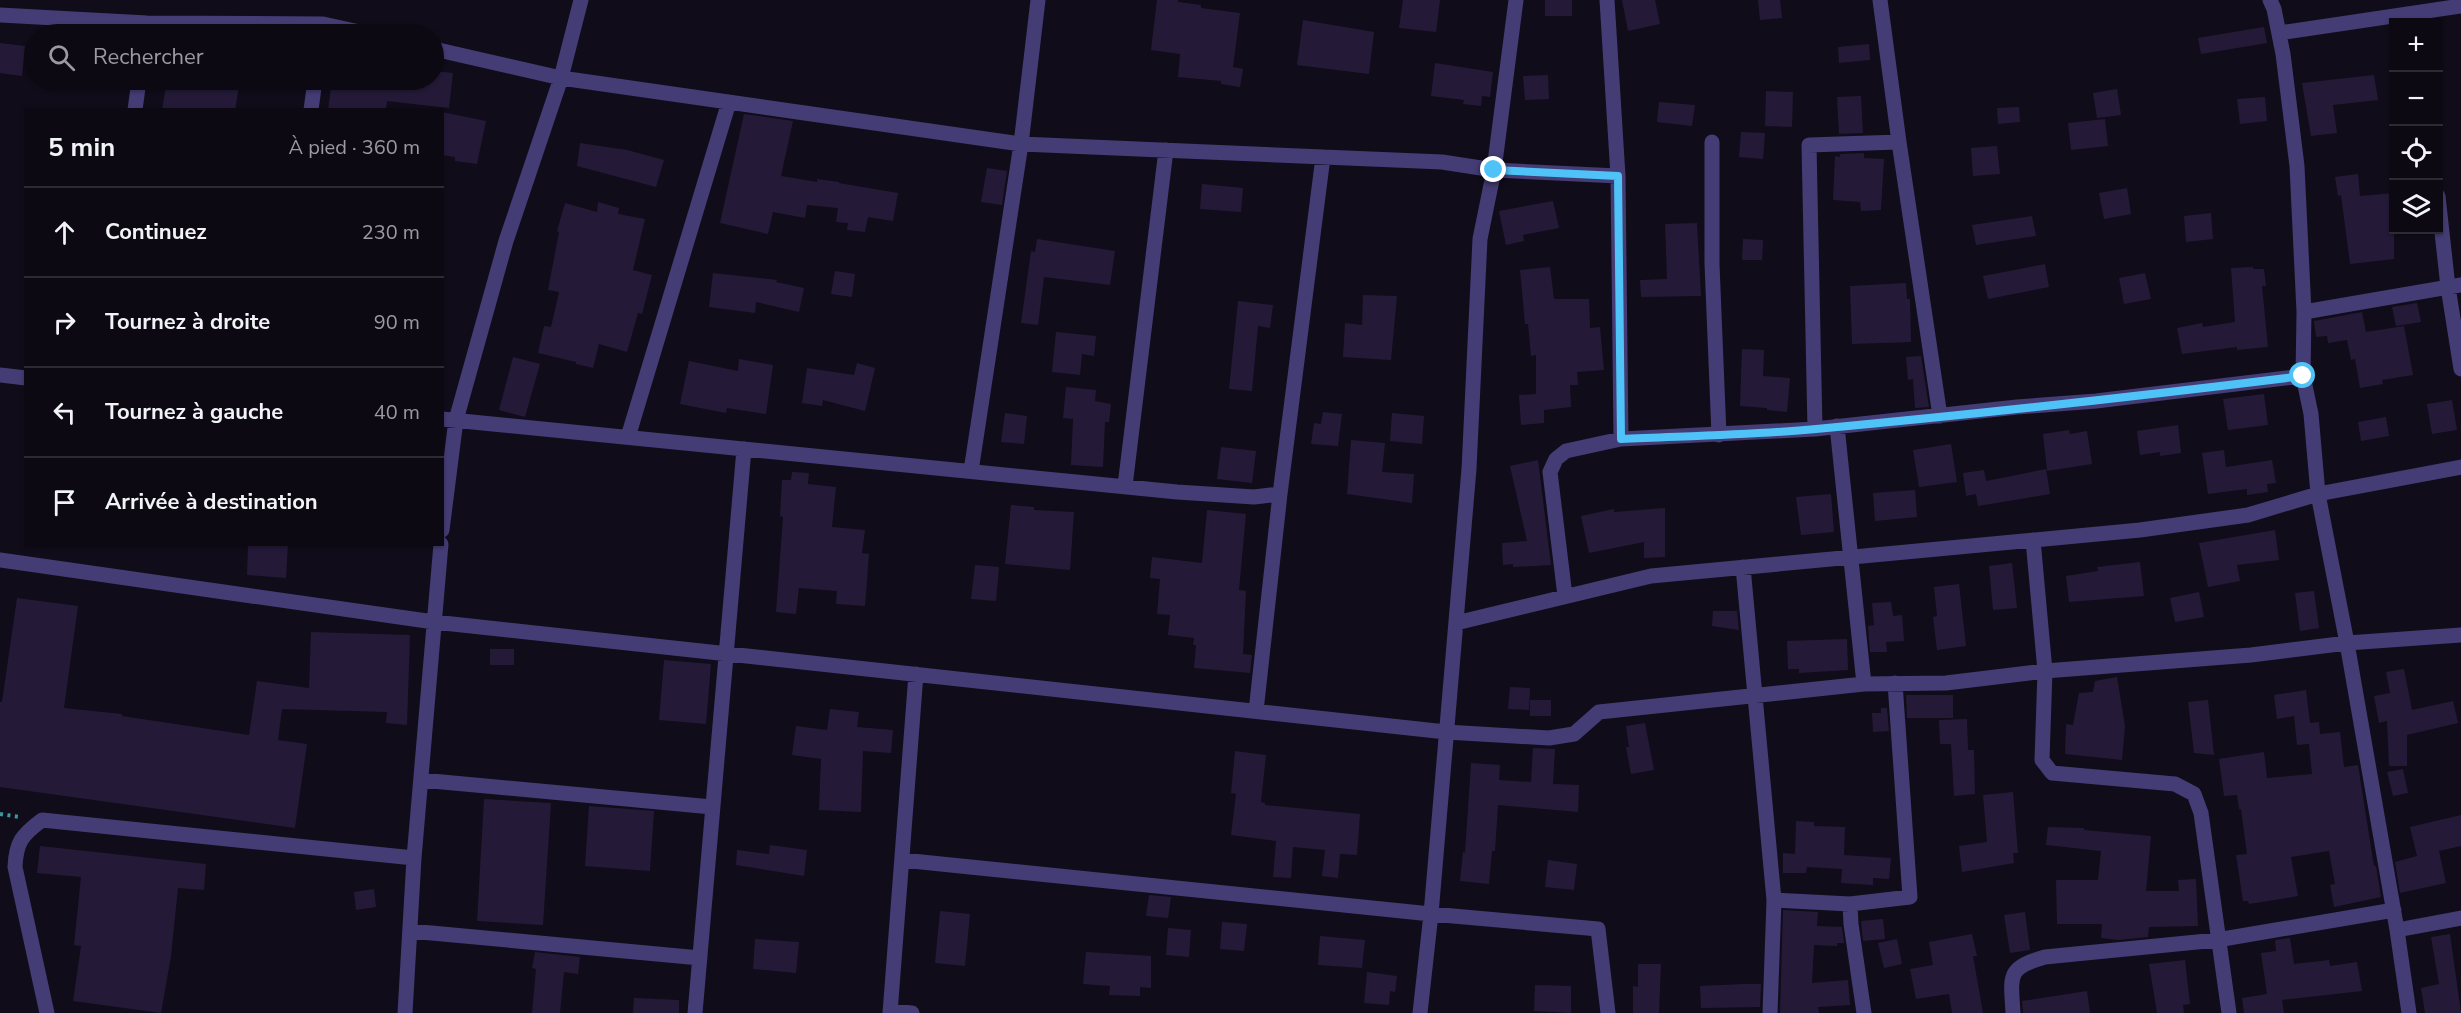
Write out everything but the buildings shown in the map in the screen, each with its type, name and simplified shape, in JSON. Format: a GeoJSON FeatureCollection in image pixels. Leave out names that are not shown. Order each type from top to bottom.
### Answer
{"type":"FeatureCollection","features":[{"type":"Feature","properties":{"kind":"street"},"geometry":{"type":"LineString","coordinates":[[444,499],[449,420],[561,78],[580,0]]}},
{"type":"Feature","properties":{"kind":"street"},"geometry":{"type":"LineString","coordinates":[[971,471],[1022,144],[1038,0]]}},
{"type":"Feature","properties":{"kind":"street"},"geometry":{"type":"LineString","coordinates":[[1420,1013],[1431,914],[1469,469],[1480,239],[1494,170],[1516,0]]}},
{"type":"Feature","properties":{"kind":"street"},"geometry":{"type":"LineString","coordinates":[[1606,0],[1618,176],[1621,439]]}},
{"type":"Feature","properties":{"kind":"street"},"geometry":{"type":"LineString","coordinates":[[1880,0],[1940,416]]}},
{"type":"Feature","properties":{"kind":"street"},"geometry":{"type":"LineString","coordinates":[[2270,0],[2279,33],[2297,166],[2304,312],[2303,376],[2310,414],[2318,494],[2394,910],[2409,1013]]}},
{"type":"Feature","properties":{"kind":"street"},"geometry":{"type":"LineString","coordinates":[[2279,33],[2461,6]]}},
{"type":"Feature","properties":{"kind":"street"},"geometry":{"type":"LineString","coordinates":[[0,15],[94,24]]}},
{"type":"Feature","properties":{"kind":"street"},"geometry":{"type":"LineString","coordinates":[[444,51],[561,78],[1022,144],[1442,162],[1494,170],[1618,176]]}},
{"type":"Feature","properties":{"kind":"street"},"geometry":{"type":"LineString","coordinates":[[135,108],[138,90]]}},
{"type":"Feature","properties":{"kind":"street"},"geometry":{"type":"LineString","coordinates":[[311,108],[314,90]]}},
{"type":"Feature","properties":{"kind":"street"},"geometry":{"type":"LineString","coordinates":[[628,438],[729,102]]}},
{"type":"Feature","properties":{"kind":"street"},"geometry":{"type":"LineString","coordinates":[[1712,142],[1712,264],[1719,435]]}},
{"type":"Feature","properties":{"kind":"street"},"geometry":{"type":"LineString","coordinates":[[1815,429],[1809,145],[1899,142]]}},
{"type":"Feature","properties":{"kind":"street"},"geometry":{"type":"LineString","coordinates":[[1125,486],[1166,150]]}},
{"type":"Feature","properties":{"kind":"street"},"geometry":{"type":"LineString","coordinates":[[1256,711],[1280,494],[1323,157]]}},
{"type":"Feature","properties":{"kind":"street"},"geometry":{"type":"LineString","coordinates":[[2443,218],[2455,286],[2461,369]]}},
{"type":"Feature","properties":{"kind":"street"},"geometry":{"type":"LineString","coordinates":[[2304,312],[2455,286]]}},
{"type":"Feature","properties":{"kind":"street"},"geometry":{"type":"LineString","coordinates":[[0,375],[24,378]]}},
{"type":"Feature","properties":{"kind":"street"},"geometry":{"type":"LineString","coordinates":[[1565,596],[1550,472],[1556,459],[1566,451],[1621,439],[1815,429],[2096,401],[2303,376]]}},
{"type":"Feature","properties":{"kind":"street"},"geometry":{"type":"LineString","coordinates":[[449,420],[1231,496],[1280,494]]}},
{"type":"Feature","properties":{"kind":"street"},"geometry":{"type":"LineString","coordinates":[[1837,426],[1864,684]]}},
{"type":"Feature","properties":{"kind":"street"},"geometry":{"type":"LineString","coordinates":[[695,1013],[744,449]]}},
{"type":"Feature","properties":{"kind":"street"},"geometry":{"type":"LineString","coordinates":[[1456,623],[1651,576],[2139,530],[2248,515],[2318,494],[2461,467]]}},
{"type":"Feature","properties":{"kind":"street"},"geometry":{"type":"LineString","coordinates":[[2034,540],[2044,671],[2042,760],[2052,773],[2175,784],[2194,794],[2201,813],[2229,1013]]}},
{"type":"Feature","properties":{"kind":"street"},"geometry":{"type":"LineString","coordinates":[[405,1013],[414,858],[441,546]]}},
{"type":"Feature","properties":{"kind":"street"},"geometry":{"type":"LineString","coordinates":[[0,560],[434,622],[1446,732],[1549,738],[1574,734],[1599,712],[1864,684],[1946,683],[2044,671],[2251,655],[2347,643],[2461,635]]}},
{"type":"Feature","properties":{"kind":"street"},"geometry":{"type":"LineString","coordinates":[[1743,567],[1774,900],[1770,1013]]}},
{"type":"Feature","properties":{"kind":"street"},"geometry":{"type":"LineString","coordinates":[[912,1013],[890,1012],[916,674]]}},
{"type":"Feature","properties":{"kind":"street"},"geometry":{"type":"LineString","coordinates":[[1774,900],[1851,904],[1910,897],[1895,683]]}},
{"type":"Feature","properties":{"kind":"street"},"geometry":{"type":"LineString","coordinates":[[421,780],[712,807]]}},
{"type":"Feature","properties":{"kind":"street"},"geometry":{"type":"LineString","coordinates":[[47,1013],[15,867],[18,843],[42,819],[414,858]]}},
{"type":"Feature","properties":{"kind":"street"},"geometry":{"type":"LineString","coordinates":[[902,860],[1599,929],[1608,1013]]}},
{"type":"Feature","properties":{"kind":"street"},"geometry":{"type":"LineString","coordinates":[[1851,904],[1851,924],[1864,1013]]}},
{"type":"Feature","properties":{"kind":"street"},"geometry":{"type":"LineString","coordinates":[[2013,1013],[2012,978],[2014,972],[2023,963],[2045,957],[2217,940],[2394,910]]}},
{"type":"Feature","properties":{"kind":"street"},"geometry":{"type":"LineString","coordinates":[[2397,930],[2461,918]]}},
{"type":"Feature","properties":{"kind":"street"},"geometry":{"type":"LineString","coordinates":[[410,931],[700,958]]}},
{"type":"Feature","properties":{"kind":"route"},"geometry":{"type":"LineString","coordinates":[[1494,170],[1618,176],[1621,439],[1815,429],[2017,407],[2096,401],[2303,376]]}}]}
